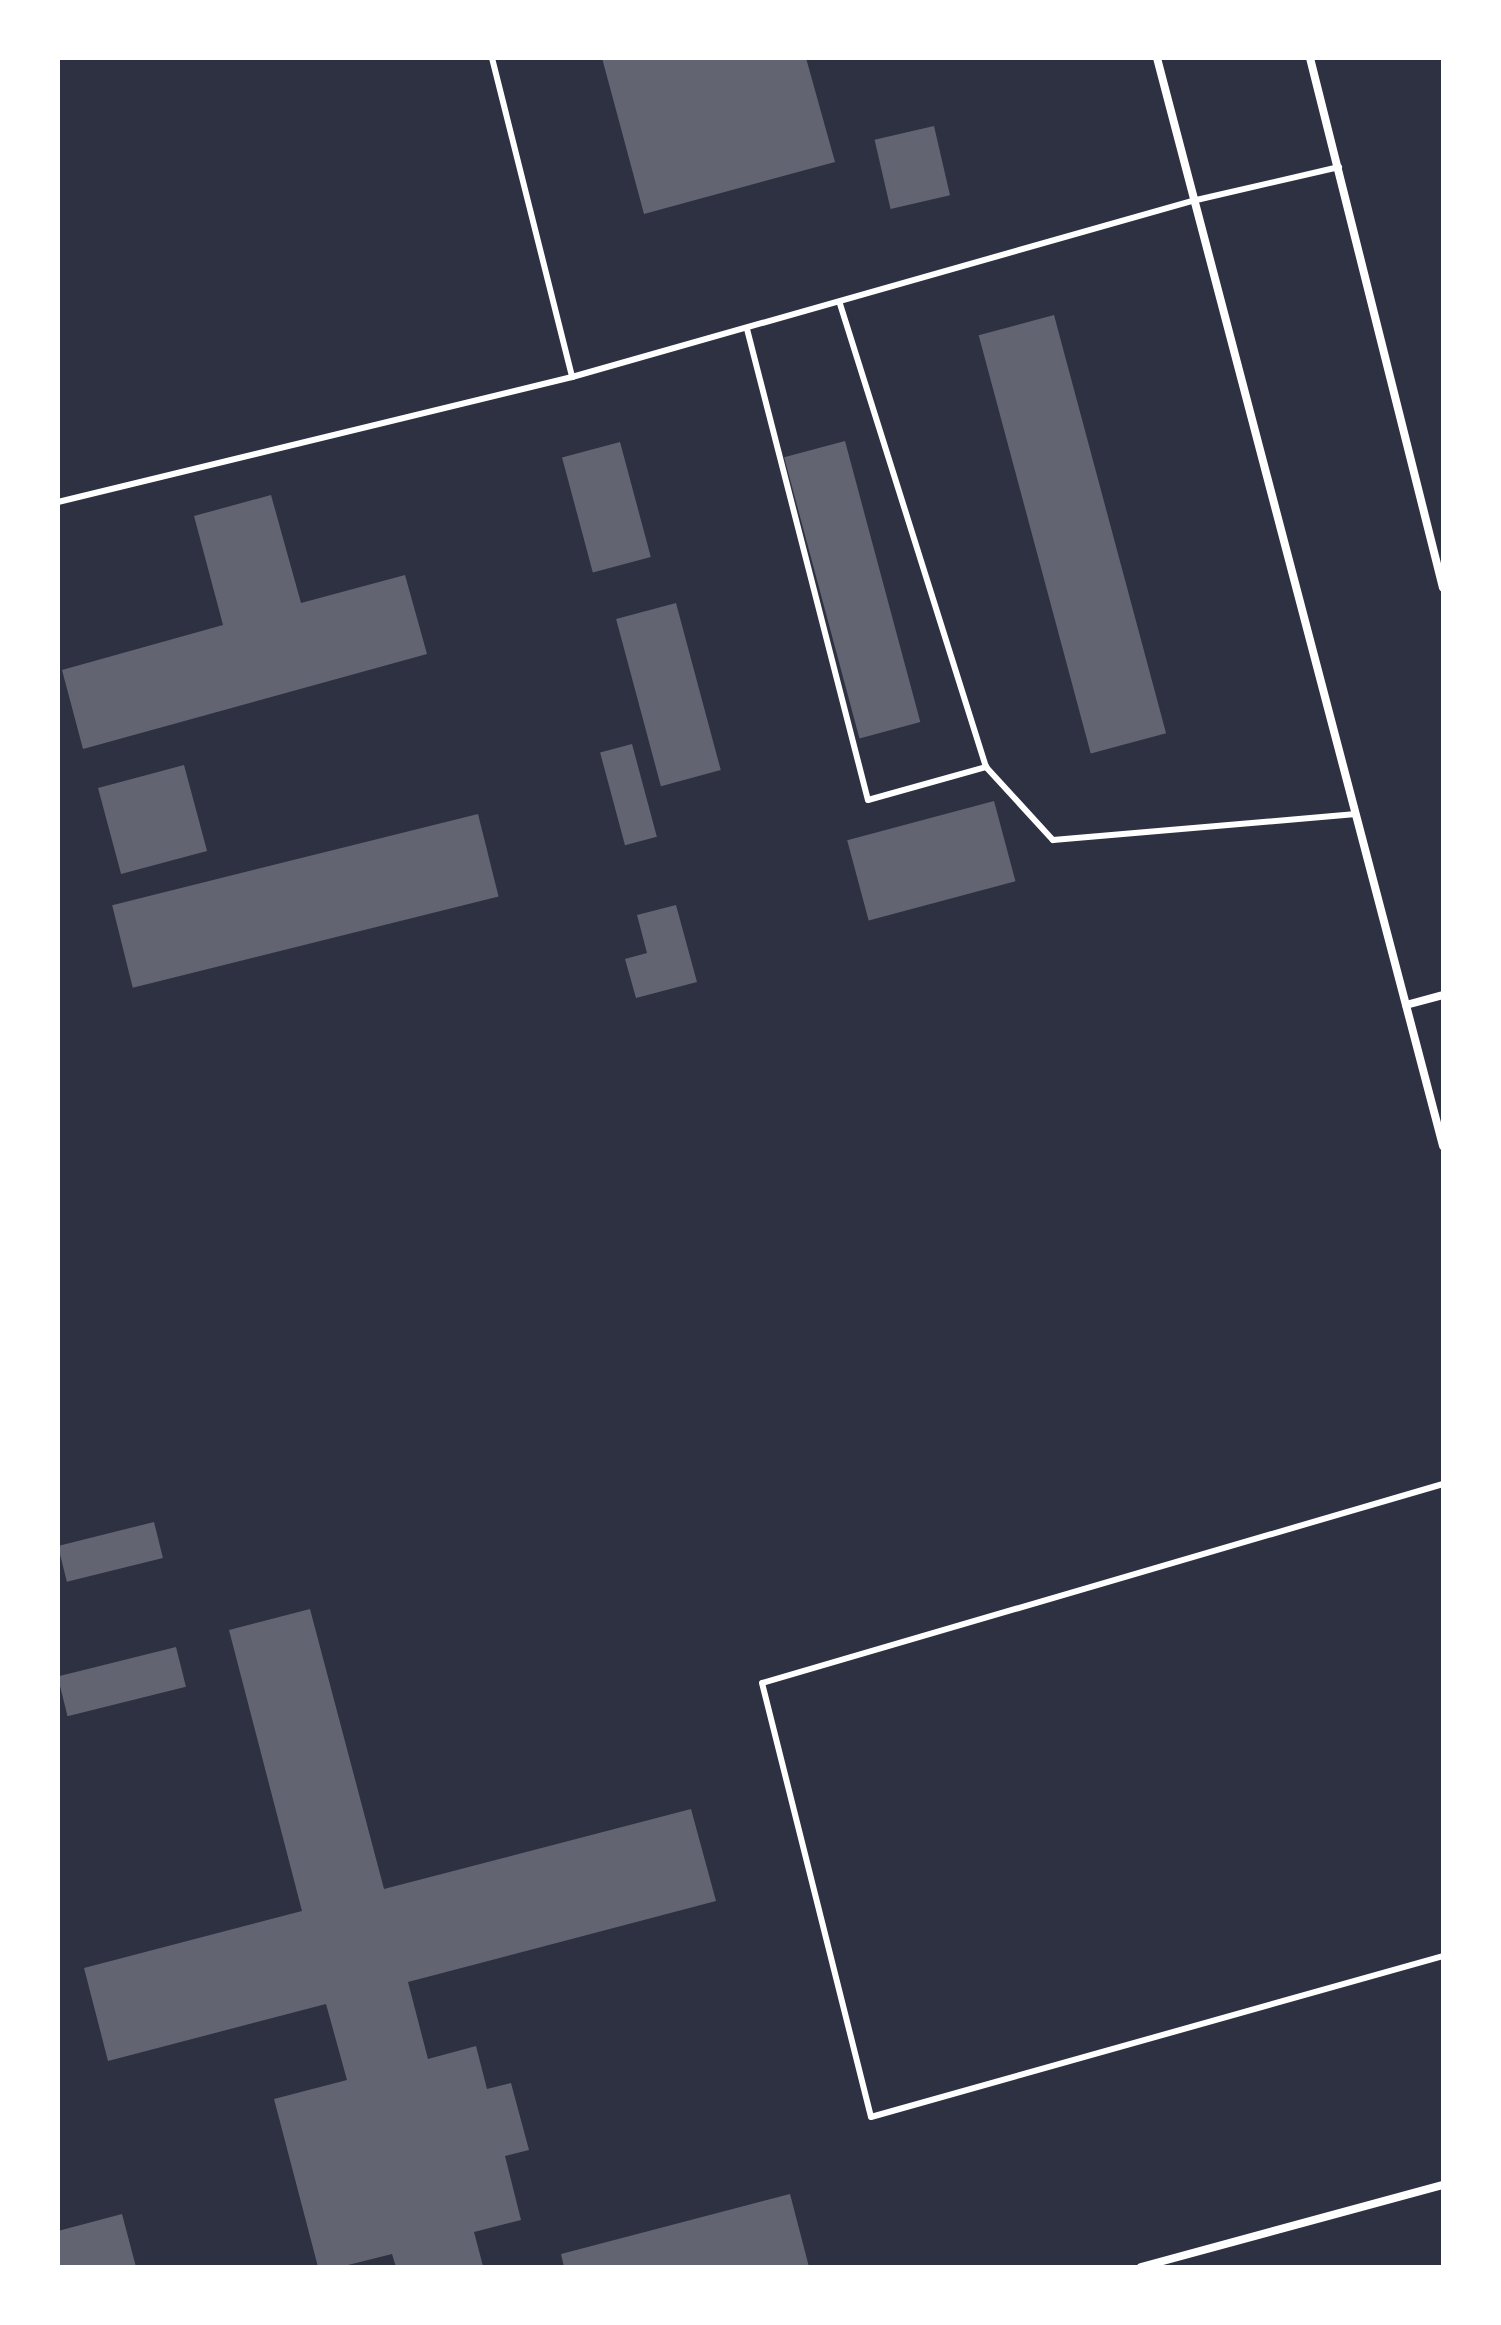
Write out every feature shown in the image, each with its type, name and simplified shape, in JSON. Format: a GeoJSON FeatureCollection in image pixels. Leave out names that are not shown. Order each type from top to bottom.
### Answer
{"type":"FeatureCollection","features":[{"type":"Feature","properties":{"kind":"street"},"geometry":{"type":"LineString","coordinates":[[1157,58],[1192,201],[1443,1146]]}},
{"type":"Feature","properties":{"kind":"street"},"geometry":{"type":"LineString","coordinates":[[1310,58],[1443,588]]}},
{"type":"Feature","properties":{"kind":"street"},"geometry":{"type":"LineString","coordinates":[[1406,1005],[1443,995]]}},
{"type":"Feature","properties":{"kind":"street"},"geometry":{"type":"LineString","coordinates":[[1141,2267],[1443,2185]]}},
{"type":"Feature","properties":{"kind":"lane"},"geometry":{"type":"LineString","coordinates":[[492,58],[572,377]]}},
{"type":"Feature","properties":{"kind":"lane"},"geometry":{"type":"LineString","coordinates":[[58,502],[572,377],[840,304],[1192,201],[1339,167]]}},
{"type":"Feature","properties":{"kind":"lane"},"geometry":{"type":"LineString","coordinates":[[840,304],[986,767],[1053,840],[1356,814]]}},
{"type":"Feature","properties":{"kind":"lane"},"geometry":{"type":"LineString","coordinates":[[747,329],[868,800],[986,767]]}},
{"type":"Feature","properties":{"kind":"lane"},"geometry":{"type":"LineString","coordinates":[[1443,1484],[762,1683],[871,2117],[1443,1956]]}},
{"type":"Feature","properties":{"kind":"building"},"geometry":{"type":"Polygon","coordinates":[[[602,58],[806,58],[835,162],[644,214],[602,58]]]}},
{"type":"Feature","properties":{"kind":"building"},"geometry":{"type":"Polygon","coordinates":[[[934,126],[950,195],[891,209],[875,140],[934,126]]]}},
{"type":"Feature","properties":{"kind":"building"},"geometry":{"type":"Polygon","coordinates":[[[1054,315],[1166,733],[1091,753],[979,335],[1054,315]]]}},
{"type":"Feature","properties":{"kind":"building"},"geometry":{"type":"Polygon","coordinates":[[[845,441],[920,722],[859,738],[784,457],[845,441]]]}},
{"type":"Feature","properties":{"kind":"building"},"geometry":{"type":"Polygon","coordinates":[[[620,442],[651,557],[593,572],[562,458],[620,442]]]}},
{"type":"Feature","properties":{"kind":"building"},"geometry":{"type":"Polygon","coordinates":[[[271,495],[301,603],[405,575],[427,654],[83,749],[62,670],[223,625],[194,516],[271,495]]]}},
{"type":"Feature","properties":{"kind":"building"},"geometry":{"type":"Polygon","coordinates":[[[676,603],[721,770],[661,786],[616,619],[676,603]]]}},
{"type":"Feature","properties":{"kind":"building"},"geometry":{"type":"Polygon","coordinates":[[[632,744],[657,837],[625,845],[600,753],[632,744]]]}},
{"type":"Feature","properties":{"kind":"building"},"geometry":{"type":"Polygon","coordinates":[[[184,765],[207,851],[121,874],[98,788],[184,765]]]}},
{"type":"Feature","properties":{"kind":"building"},"geometry":{"type":"Polygon","coordinates":[[[994,801],[1015,881],[869,921],[847,840],[994,801]]]}},
{"type":"Feature","properties":{"kind":"building"},"geometry":{"type":"Polygon","coordinates":[[[478,814],[499,896],[133,988],[112,905],[478,814]]]}},
{"type":"Feature","properties":{"kind":"building"},"geometry":{"type":"Polygon","coordinates":[[[676,905],[697,982],[636,998],[625,959],[647,953],[637,915],[676,905]]]}},
{"type":"Feature","properties":{"kind":"building"},"geometry":{"type":"Polygon","coordinates":[[[154,1522],[163,1558],[67,1582],[58,1546],[154,1522]]]}},
{"type":"Feature","properties":{"kind":"building"},"geometry":{"type":"Polygon","coordinates":[[[310,1609],[384,1889],[691,1809],[716,1901],[408,1982],[428,2059],[476,2046],[487,2089],[511,2083],[529,2150],[505,2156],[521,2220],[474,2232],[483,2266],[396,2267],[392,2254],[340,2267],[318,2267],[274,2099],[347,2080],[326,2004],[108,2061],[84,1968],[302,1911],[229,1630],[310,1609]]]}},
{"type":"Feature","properties":{"kind":"building"},"geometry":{"type":"Polygon","coordinates":[[[176,1647],[186,1687],[68,1716],[58,1676],[176,1647]]]}},
{"type":"Feature","properties":{"kind":"building"},"geometry":{"type":"Polygon","coordinates":[[[790,2194],[809,2267],[564,2267],[561,2254],[790,2194]]]}},
{"type":"Feature","properties":{"kind":"building"},"geometry":{"type":"Polygon","coordinates":[[[122,2214],[136,2267],[58,2267],[58,2231],[122,2214]]]}}]}
